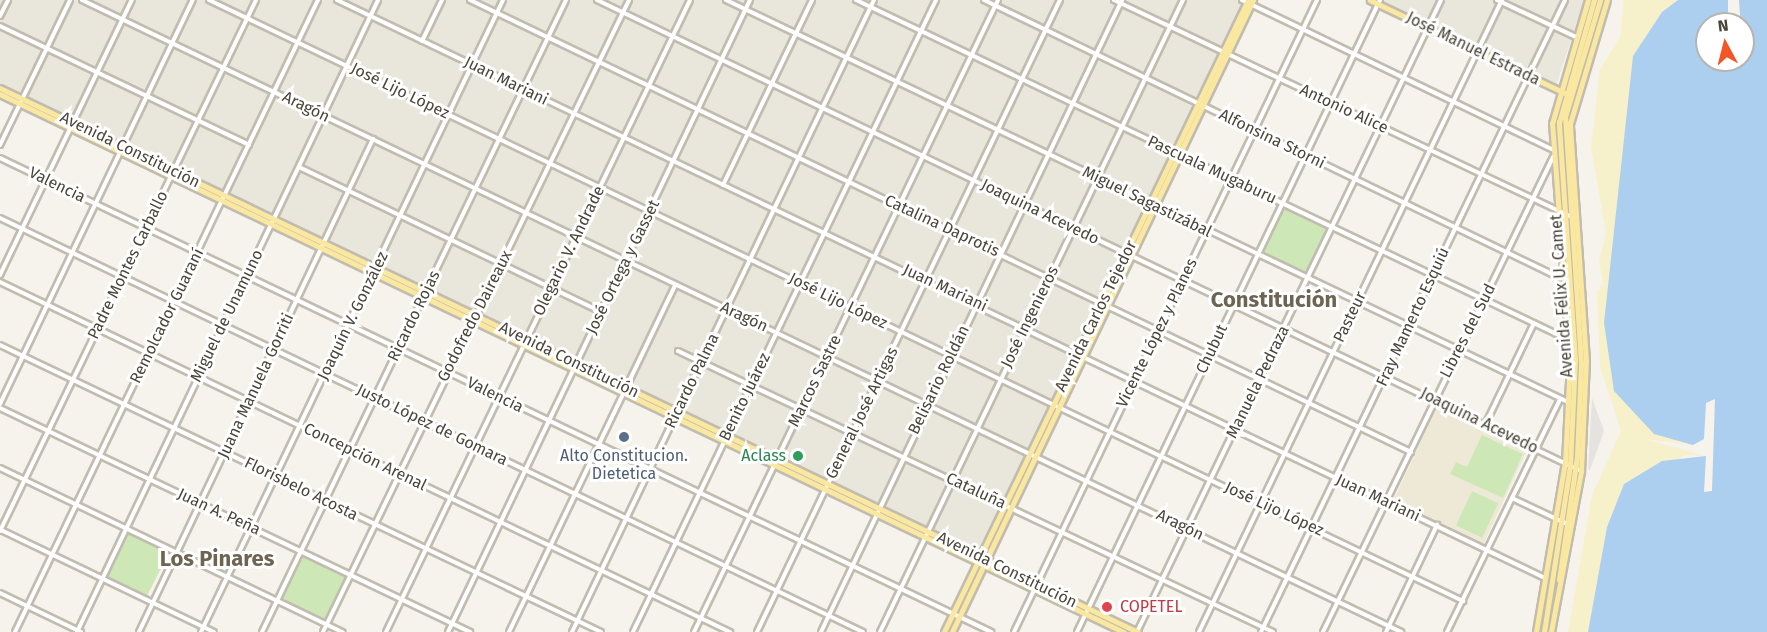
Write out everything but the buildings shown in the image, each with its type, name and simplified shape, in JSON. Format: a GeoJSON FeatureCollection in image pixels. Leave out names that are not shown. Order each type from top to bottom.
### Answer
{"type":"FeatureCollection","features":[{"type":"Feature","properties":{"kind":"main road","name":"José Manuel Estrada"},"geometry":{"type":"LineString","coordinates":[[1370,0],[1379,2],[1428,28],[1570,95]]}},
{"type":"Feature","properties":{"kind":"main road","name":"Avenida Félix U. Camet"},"geometry":{"type":"LineString","coordinates":[[1536,632],[1565,463],[1568,402],[1569,339],[1560,278],[1552,149],[1558,90],[1588,0]]}},
{"type":"Feature","properties":{"kind":"main road","name":"Avenida Félix U. Camet"},"geometry":{"type":"LineString","coordinates":[[1576,468],[1581,349],[1565,215],[1564,134],[1570,95],[1594,0]]}},
{"type":"Feature","properties":{"kind":"main road","name":"Avenida Félix U. Camet"},"geometry":{"type":"LineString","coordinates":[[1551,632],[1576,468],[1586,349],[1574,219],[1569,134],[1570,95],[1600,0]]}},
{"type":"Feature","properties":{"kind":"main road","name":"Avenida Félix U. Camet"},"geometry":{"type":"LineString","coordinates":[[1570,95],[1606,0]]}},
{"type":"Feature","properties":{"kind":"main road","name":"Avenida Carlos Tejedor"},"geometry":{"type":"LineString","coordinates":[[944,632],[1029,455],[1056,405],[1248,1]]}},
{"type":"Feature","properties":{"kind":"main road","name":"Avenida Constitución"},"geometry":{"type":"LineString","coordinates":[[0,88],[21,101],[1036,586],[1124,632]]}},
{"type":"Feature","properties":{"kind":"main road","name":"Avenida Constitución"},"geometry":{"type":"LineString","coordinates":[[0,94],[21,101]]}},
{"type":"Feature","properties":{"kind":"main road","name":"Avenida Carlos Tejedor"},"geometry":{"type":"LineString","coordinates":[[952,632],[1036,455],[1056,405]]}},
{"type":"Feature","properties":{"kind":"main road","name":"Avenida Félix U. Camet"},"geometry":{"type":"LineString","coordinates":[[1544,632],[1567,524]]}},
{"type":"Feature","properties":{"kind":"main road","name":"Avenida Constitución"},"geometry":{"type":"LineString","coordinates":[[1086,611],[1137,632]]}},
{"type":"Feature","properties":{"kind":"street"},"geometry":{"type":"LineString","coordinates":[[0,16],[8,0]]}},
{"type":"Feature","properties":{"kind":"street"},"geometry":{"type":"LineString","coordinates":[[0,145],[70,0]]}},
{"type":"Feature","properties":{"kind":"street","name":"Aragón"},"geometry":{"type":"LineString","coordinates":[[82,0],[877,382],[979,428],[1029,455],[1036,455],[1086,482],[1138,504],[1401,632]]}},
{"type":"Feature","properties":{"kind":"street"},"geometry":{"type":"LineString","coordinates":[[0,275],[132,0]]}},
{"type":"Feature","properties":{"kind":"street"},"geometry":{"type":"LineString","coordinates":[[0,406],[193,0]]}},
{"type":"Feature","properties":{"kind":"street","name":"José Lijo López"},"geometry":{"type":"LineString","coordinates":[[209,0],[1463,601]]}},
{"type":"Feature","properties":{"kind":"street","name":"Padre Montes Carballo"},"geometry":{"type":"LineString","coordinates":[[0,530],[256,0]]}},
{"type":"Feature","properties":{"kind":"street","name":"Remolcador Guaraní"},"geometry":{"type":"LineString","coordinates":[[15,632],[318,0]]}},
{"type":"Feature","properties":{"kind":"street","name":"Juan Mariani"},"geometry":{"type":"LineString","coordinates":[[337,0],[926,280],[1545,579]]}},
{"type":"Feature","properties":{"kind":"street","name":"Miguel de Unamuno"},"geometry":{"type":"LineString","coordinates":[[78,631],[378,0]]}},
{"type":"Feature","properties":{"kind":"street"},"geometry":{"type":"LineString","coordinates":[[422,41],[442,0]]}},
{"type":"Feature","properties":{"kind":"street","name":"Catalina Daprotis"},"geometry":{"type":"LineString","coordinates":[[470,0],[1411,452]]}},
{"type":"Feature","properties":{"kind":"street","name":"Joaquín V. González"},"geometry":{"type":"LineString","coordinates":[[201,632],[504,0]]}},
{"type":"Feature","properties":{"kind":"street","name":"Ricardo Rojas"},"geometry":{"type":"LineString","coordinates":[[262,632],[566,0]]}},
{"type":"Feature","properties":{"kind":"street","name":"Joaquina Acevedo"},"geometry":{"type":"LineString","coordinates":[[597,0],[1576,468]]}},
{"type":"Feature","properties":{"kind":"street","name":"Godofredo Daireaux"},"geometry":{"type":"LineString","coordinates":[[323,632],[423,421],[527,214],[629,0]]}},
{"type":"Feature","properties":{"kind":"street","name":"Olegario V. Andrade"},"geometry":{"type":"LineString","coordinates":[[386,632],[690,0]]}},
{"type":"Feature","properties":{"kind":"street","name":"Miguel Sagastizábal"},"geometry":{"type":"LineString","coordinates":[[726,0],[1568,402]]}},
{"type":"Feature","properties":{"kind":"street","name":"José Ortega y Gasset"},"geometry":{"type":"LineString","coordinates":[[448,632],[750,0]]}},
{"type":"Feature","properties":{"kind":"street"},"geometry":{"type":"LineString","coordinates":[[723,185],[812,0]]}},
{"type":"Feature","properties":{"kind":"street","name":"Pascuala Mugaburu"},"geometry":{"type":"LineString","coordinates":[[856,0],[1569,339]]}},
{"type":"Feature","properties":{"kind":"street","name":"Ricardo Palma"},"geometry":{"type":"LineString","coordinates":[[572,632],[874,0]]}},
{"type":"Feature","properties":{"kind":"street","name":"Benito Juárez"},"geometry":{"type":"LineString","coordinates":[[633,632],[936,0]]}},
{"type":"Feature","properties":{"kind":"street","name":"Alfonsina Storni"},"geometry":{"type":"LineString","coordinates":[[984,0],[1560,278]]}},
{"type":"Feature","properties":{"kind":"street","name":"Marcos Sastre"},"geometry":{"type":"LineString","coordinates":[[694,632],[998,0]]}},
{"type":"Feature","properties":{"kind":"street","name":"General José Artigas"},"geometry":{"type":"LineString","coordinates":[[758,632],[1060,0]]}},
{"type":"Feature","properties":{"kind":"street","name":"Antonio Alice"},"geometry":{"type":"LineString","coordinates":[[1114,0],[1574,219]]}},
{"type":"Feature","properties":{"kind":"street","name":"José Ingenieros"},"geometry":{"type":"LineString","coordinates":[[880,632],[1183,0]]}},
{"type":"Feature","properties":{"kind":"street","name":"Vicente López y Planes"},"geometry":{"type":"LineString","coordinates":[[1014,632],[1317,0]]}},
{"type":"Feature","properties":{"kind":"street","name":"Manuela Pedraza"},"geometry":{"type":"LineString","coordinates":[[1137,632],[1441,0]]}},
{"type":"Feature","properties":{"kind":"street","name":"Fray Mamerto Esquiú"},"geometry":{"type":"LineString","coordinates":[[1263,630],[1564,0]]}},
{"type":"Feature","properties":{"kind":"street"},"geometry":{"type":"LineString","coordinates":[[1248,1],[1303,30],[1552,149]]}},
{"type":"Feature","properties":{"kind":"street"},"geometry":{"type":"LineString","coordinates":[[1500,1],[1576,37]]}},
{"type":"Feature","properties":{"kind":"street","name":"Pasteur"},"geometry":{"type":"LineString","coordinates":[[1199,632],[1500,1]]}},
{"type":"Feature","properties":{"kind":"street","name":"Belisario Roldán"},"geometry":{"type":"LineString","coordinates":[[821,632],[877,510],[1121,2]]}},
{"type":"Feature","properties":{"kind":"street","name":"Chubut"},"geometry":{"type":"LineString","coordinates":[[1077,632],[1379,2]]}},
{"type":"Feature","properties":{"kind":"street"},"geometry":{"type":"LineString","coordinates":[[0,26],[249,145]]}},
{"type":"Feature","properties":{"kind":"street","name":"Juana Manuela Gorriti"},"geometry":{"type":"LineString","coordinates":[[139,632],[374,140]]}},
{"type":"Feature","properties":{"kind":"street","name":"Libres del Sud"},"geometry":{"type":"LineString","coordinates":[[1323,632],[1553,157]]}},
{"type":"Feature","properties":{"kind":"street","name":"Valencia"},"geometry":{"type":"LineString","coordinates":[[0,158],[990,632]]}},
{"type":"Feature","properties":{"kind":"street"},"geometry":{"type":"LineString","coordinates":[[299,167],[602,312]]}},
{"type":"Feature","properties":{"kind":"street","name":"Justo López de Gomara"},"geometry":{"type":"LineString","coordinates":[[0,218],[863,632]]}},
{"type":"Feature","properties":{"kind":"street","name":"Concepción Arenal"},"geometry":{"type":"LineString","coordinates":[[0,282],[730,632]]}},
{"type":"Feature","properties":{"kind":"street"},"geometry":{"type":"LineString","coordinates":[[509,632],[675,285]]}},
{"type":"Feature","properties":{"kind":"street"},"geometry":{"type":"LineString","coordinates":[[1485,425],[1534,323]]}},
{"type":"Feature","properties":{"kind":"street","name":"Florisbelo Acosta"},"geometry":{"type":"LineString","coordinates":[[0,345],[601,632]]}},
{"type":"Feature","properties":{"kind":"street","name":"Cataluña"},"geometry":{"type":"LineString","coordinates":[[678,351],[904,454],[1005,505],[1164,579],[1263,630],[1273,632]]}},
{"type":"Feature","properties":{"kind":"street"},"geometry":{"type":"LineString","coordinates":[[1447,632],[1560,399]]}},
{"type":"Feature","properties":{"kind":"street","name":"Juan A. Peña"},"geometry":{"type":"LineString","coordinates":[[0,406],[470,632]]}},
{"type":"Feature","properties":{"kind":"street"},"geometry":{"type":"LineString","coordinates":[[0,468],[344,632]]}},
{"type":"Feature","properties":{"kind":"street"},"geometry":{"type":"LineString","coordinates":[[1512,498],[1567,524]]}},
{"type":"Feature","properties":{"kind":"street"},"geometry":{"type":"LineString","coordinates":[[1386,632],[1437,525]]}},
{"type":"Feature","properties":{"kind":"street"},"geometry":{"type":"LineString","coordinates":[[0,530],[214,632]]}},
{"type":"Feature","properties":{"kind":"street"},"geometry":{"type":"LineString","coordinates":[[0,593],[78,631]]}},
{"type":"Feature","properties":{"kind":"shaded area"},"geometry":{"type":"Polygon","coordinates":[[[0,0],[1244,0],[979,552],[0,84],[0,0]]]}},
{"type":"Feature","properties":{"kind":"shaded area"},"geometry":{"type":"Polygon","coordinates":[[[1376,0],[1584,0],[1556,86],[1376,0]]]}},
{"type":"Feature","properties":{"kind":"shaded area"},"geometry":{"type":"Polygon","coordinates":[[[1592,398],[1604,431],[1590,470],[1588,469],[1592,398]]]}},
{"type":"Feature","properties":{"kind":"shaded area"},"geometry":{"type":"Polygon","coordinates":[[[1436,409],[1527,451],[1484,544],[1393,501],[1436,409]]]}},
{"type":"Feature","properties":{"kind":"green space"},"geometry":{"type":"Polygon","coordinates":[[[1284,207],[1328,227],[1307,273],[1263,254],[1284,207]]]}},
{"type":"Feature","properties":{"kind":"green space"},"geometry":{"type":"Polygon","coordinates":[[[1482,435],[1523,454],[1503,498],[1450,474],[1456,462],[1467,467],[1482,435]]]}},
{"type":"Feature","properties":{"kind":"green space"},"geometry":{"type":"Polygon","coordinates":[[[1472,491],[1498,503],[1482,538],[1456,525],[1472,491]]]}},
{"type":"Feature","properties":{"kind":"green space"},"geometry":{"type":"Polygon","coordinates":[[[129,532],[169,552],[146,597],[106,577],[129,532]]]}},
{"type":"Feature","properties":{"kind":"green space"},"geometry":{"type":"Polygon","coordinates":[[[303,554],[350,576],[329,621],[282,599],[303,554]]]}},
{"type":"Feature","properties":{"kind":"sand"},"geometry":{"type":"Polygon","coordinates":[[[1624,0],[1678,0],[1662,12],[1654,434],[1693,445],[1644,439],[1706,456],[1684,455],[1607,527],[1588,632],[1568,632],[1592,495],[1621,431],[1600,366],[1597,292],[1603,284],[1599,261],[1606,234],[1591,146],[1600,69],[1620,37],[1624,0]]]}},
{"type":"Feature","properties":{"kind":"water"},"geometry":{"type":"Polygon","coordinates":[[[1678,0],[1728,0],[1728,12],[1695,12],[1695,72],[1755,72],[1755,12],[1740,12],[1739,0],[1767,0],[1767,632],[1588,632],[1607,527],[1624,484],[1662,461],[1706,456],[1704,492],[1712,491],[1715,399],[1706,403],[1704,439],[1693,445],[1654,434],[1614,391],[1604,323],[1633,56],[1662,12],[1678,0]]]}},
{"type":"Feature","properties":{"kind":"place","name":"Alto Constitucion. Dietetica"},"geometry":{"type":"Point","coordinates":[624,437]}},
{"type":"Feature","properties":{"kind":"place","name":"Aclass"},"geometry":{"type":"Point","coordinates":[798,456]}},
{"type":"Feature","properties":{"kind":"place","name":"COPETEL"},"geometry":{"type":"Point","coordinates":[1107,607]}},
{"type":"Feature","properties":{"kind":"district","name":"Constitución"},"geometry":{"type":"Point","coordinates":[1274,300]}},
{"type":"Feature","properties":{"kind":"district","name":"Los Pinares"},"geometry":{"type":"Point","coordinates":[217,559]}}]}
